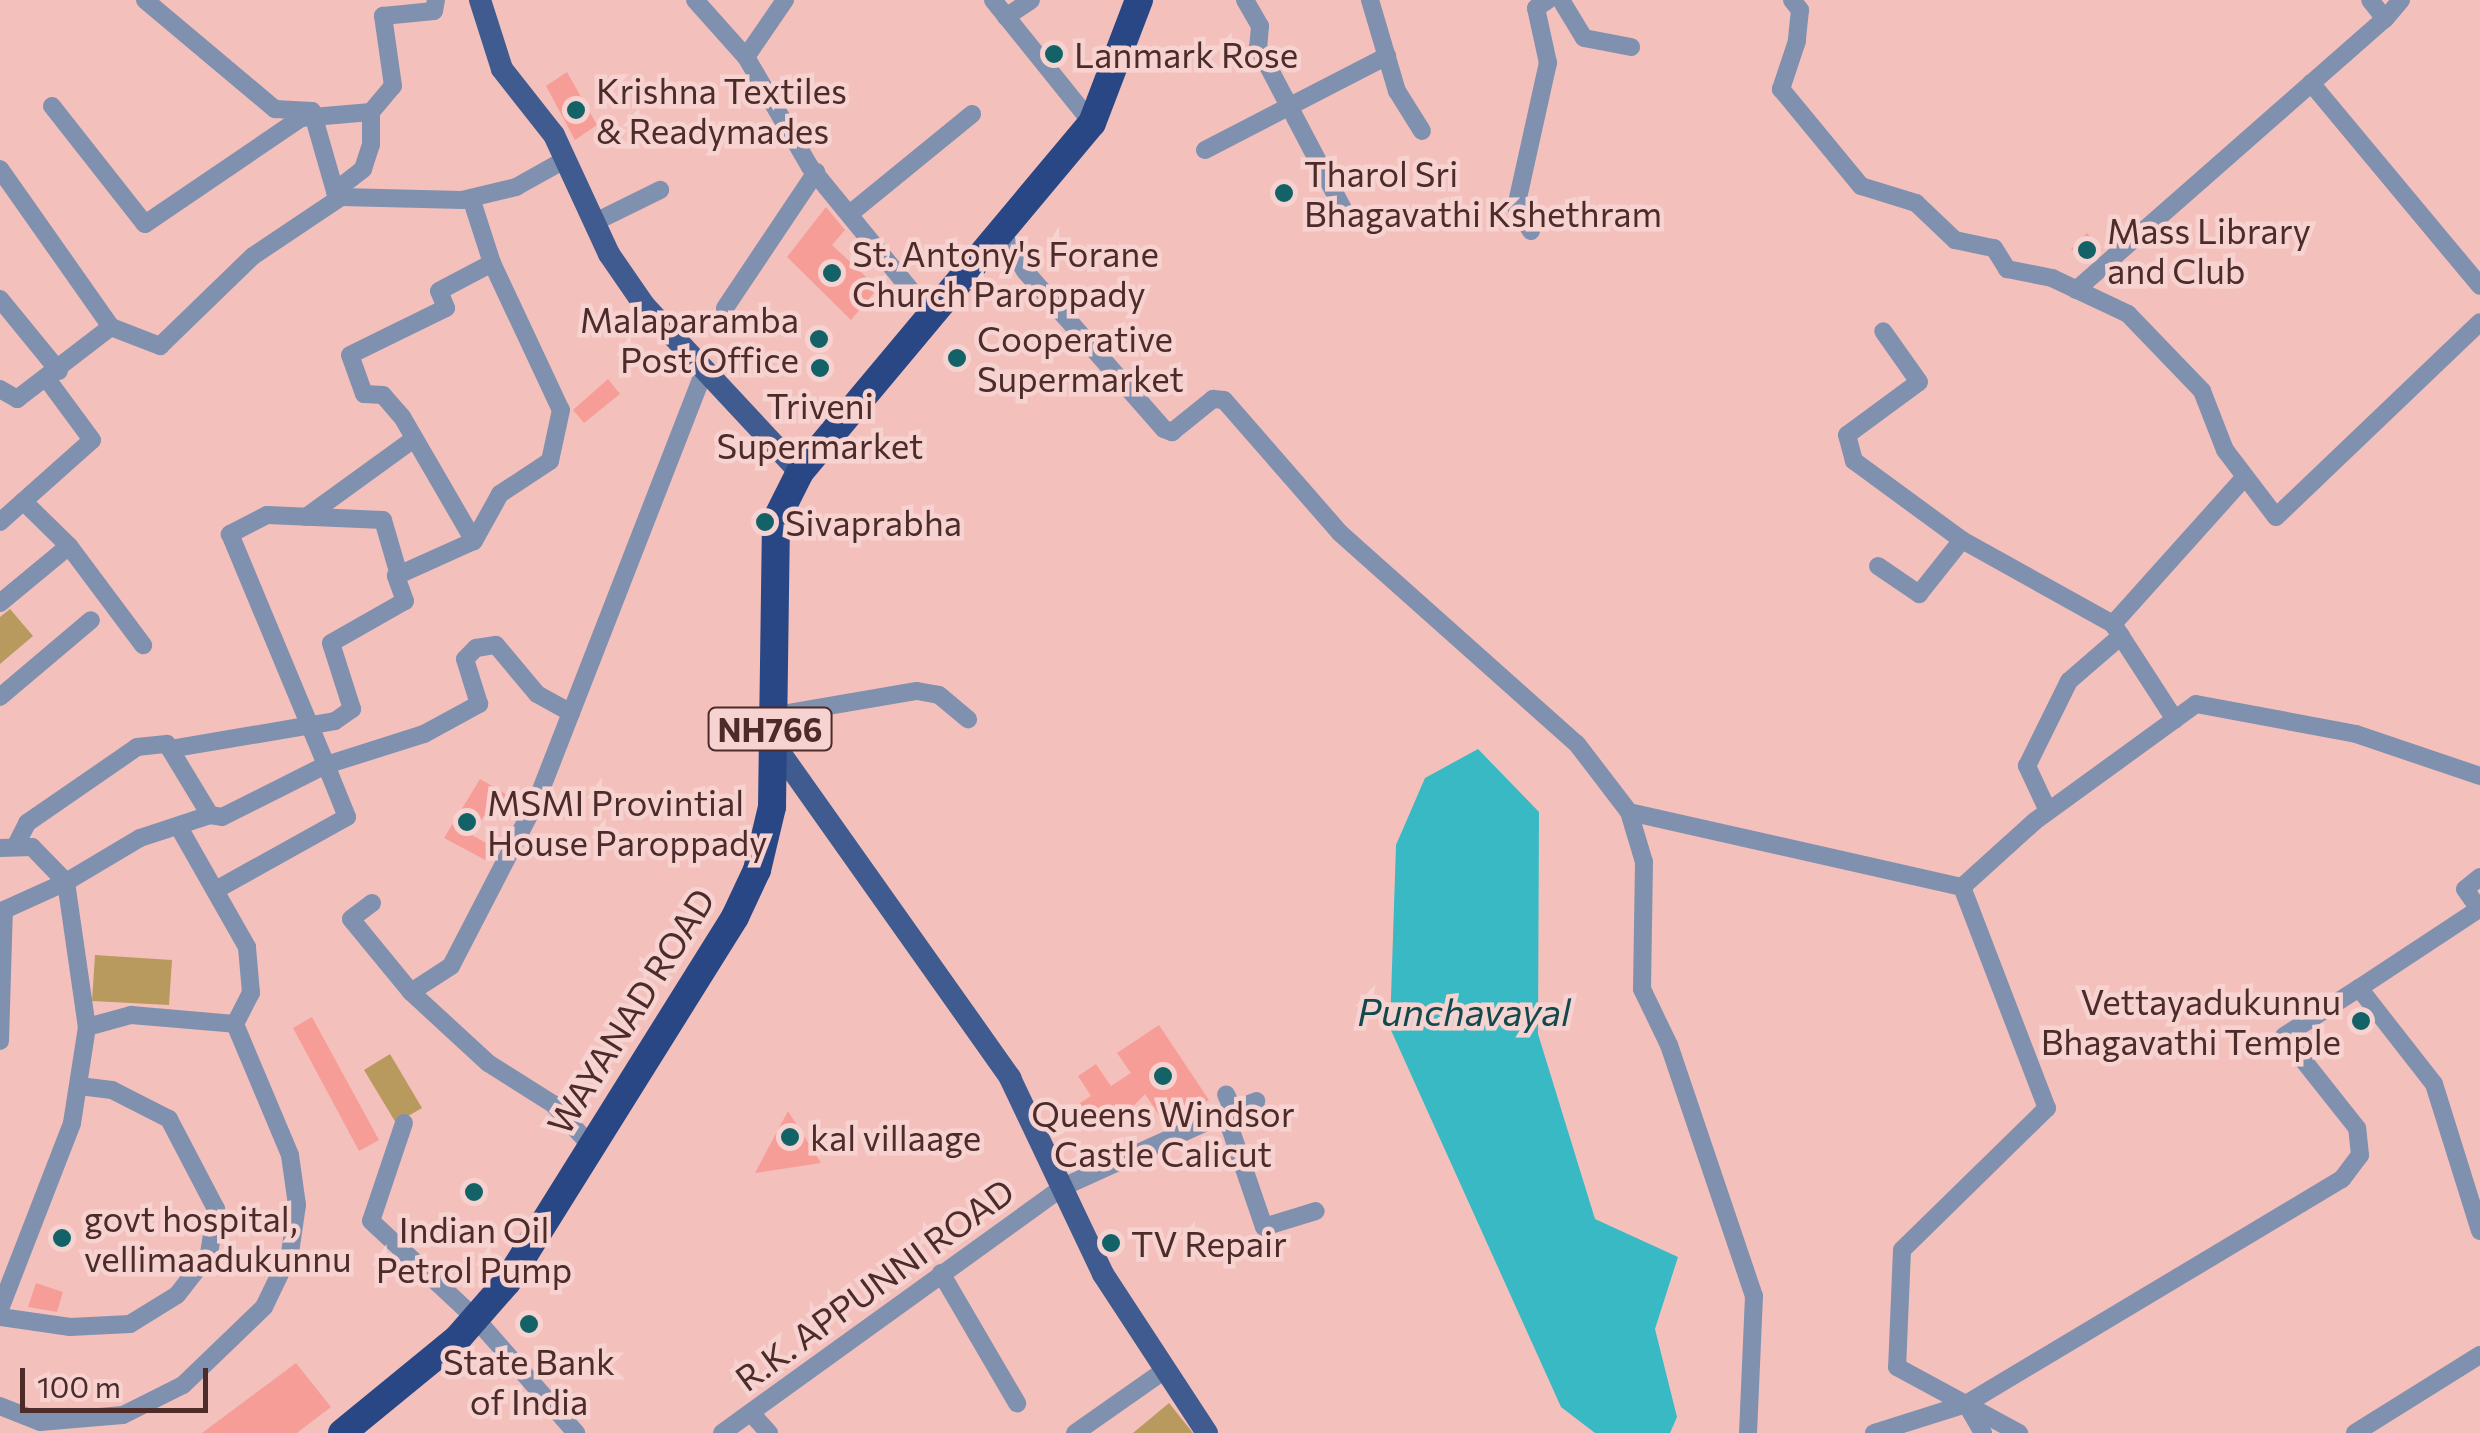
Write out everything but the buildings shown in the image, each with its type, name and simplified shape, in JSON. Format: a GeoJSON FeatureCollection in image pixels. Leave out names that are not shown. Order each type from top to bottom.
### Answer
{"type":"FeatureCollection","features":[{"type":"Feature","properties":{"kind":"highway","name":"WAYANAD ROAD"},"geometry":{"type":"LineString","coordinates":[[345,1432],[476,1320],[590,1145],[757,870],[772,807],[770,726],[776,520],[800,472],[928,311],[1002,232],[1092,122],[1130,7]]}},
{"type":"Feature","properties":{"kind":"main road"},"geometry":{"type":"LineString","coordinates":[[480,0],[502,69],[554,135],[561,162],[593,223],[644,305],[800,472]]}},
{"type":"Feature","properties":{"kind":"main road"},"geometry":{"type":"LineString","coordinates":[[770,726],[1010,1078],[1103,1274],[1207,1433]]}},
{"type":"Feature","properties":{"kind":"street"},"geometry":{"type":"LineString","coordinates":[[144,0],[275,110],[305,107],[315,117],[338,194]]}},
{"type":"Feature","properties":{"kind":"street"},"geometry":{"type":"LineString","coordinates":[[0,169],[111,327],[160,346],[253,256],[338,194],[363,169],[370,112],[393,86],[383,16],[434,11],[436,0]]}},
{"type":"Feature","properties":{"kind":"street"},"geometry":{"type":"LineString","coordinates":[[695,0],[746,57],[816,172],[928,311]]}},
{"type":"Feature","properties":{"kind":"street"},"geometry":{"type":"LineString","coordinates":[[746,57],[785,0]]}},
{"type":"Feature","properties":{"kind":"street"},"geometry":{"type":"LineString","coordinates":[[993,0],[1092,122]]}},
{"type":"Feature","properties":{"kind":"street"},"geometry":{"type":"LineString","coordinates":[[1006,16],[1030,0]]}},
{"type":"Feature","properties":{"kind":"street"},"geometry":{"type":"LineString","coordinates":[[1246,0],[1260,26],[1258,48],[1343,209]]}},
{"type":"Feature","properties":{"kind":"street"},"geometry":{"type":"LineString","coordinates":[[1370,0],[1387,56],[1422,131]]}},
{"type":"Feature","properties":{"kind":"street"},"geometry":{"type":"LineString","coordinates":[[1531,231],[1516,207],[1548,64],[1536,8],[1548,0]]}},
{"type":"Feature","properties":{"kind":"street"},"geometry":{"type":"LineString","coordinates":[[1561,0],[1584,38],[1631,47]]}},
{"type":"Feature","properties":{"kind":"street"},"geometry":{"type":"LineString","coordinates":[[1792,0],[1797,41],[1780,88],[1861,186],[1916,204],[1955,240],[1994,248],[2008,269],[2076,290],[2128,314],[2168,348],[2179,373],[2202,391],[2243,478],[2276,517],[2480,322]]}},
{"type":"Feature","properties":{"kind":"street"},"geometry":{"type":"LineString","coordinates":[[2370,0],[2385,19]]}},
{"type":"Feature","properties":{"kind":"street"},"geometry":{"type":"LineString","coordinates":[[2076,290],[2385,19],[2401,0]]}},
{"type":"Feature","properties":{"kind":"street"},"geometry":{"type":"LineString","coordinates":[[1205,150],[1387,56]]}},
{"type":"Feature","properties":{"kind":"street"},"geometry":{"type":"LineString","coordinates":[[2311,84],[2480,286]]}},
{"type":"Feature","properties":{"kind":"street"},"geometry":{"type":"LineString","coordinates":[[52,106],[144,224],[300,118],[370,112]]}},
{"type":"Feature","properties":{"kind":"street"},"geometry":{"type":"LineString","coordinates":[[852,212],[972,114]]}},
{"type":"Feature","properties":{"kind":"street"},"geometry":{"type":"LineString","coordinates":[[338,194],[405,204],[471,198],[516,188],[561,162]]}},
{"type":"Feature","properties":{"kind":"street"},"geometry":{"type":"LineString","coordinates":[[725,308],[816,172]]}},
{"type":"Feature","properties":{"kind":"street"},"geometry":{"type":"LineString","coordinates":[[593,223],[660,190]]}},
{"type":"Feature","properties":{"kind":"street"},"geometry":{"type":"LineString","coordinates":[[399,575],[474,541],[500,494],[550,461],[561,410],[492,264],[471,198]]}},
{"type":"Feature","properties":{"kind":"street"},"geometry":{"type":"LineString","coordinates":[[1002,232],[1025,271],[1164,429],[1172,432],[1213,399],[1224,400],[1340,532],[1577,744],[1629,812],[1644,862],[1642,990],[1669,1045],[1754,1296],[1748,1433]]}},
{"type":"Feature","properties":{"kind":"street"},"geometry":{"type":"LineString","coordinates":[[474,541],[383,395],[364,394],[350,355],[446,308],[440,291],[492,264]]}},
{"type":"Feature","properties":{"kind":"street"},"geometry":{"type":"LineString","coordinates":[[0,299],[92,440],[0,522]]}},
{"type":"Feature","properties":{"kind":"street"},"geometry":{"type":"LineString","coordinates":[[0,389],[17,400],[111,327]]}},
{"type":"Feature","properties":{"kind":"street"},"geometry":{"type":"LineString","coordinates":[[1882,331],[1919,382],[1847,435],[1854,461],[1962,540],[2117,630],[2175,720]]}},
{"type":"Feature","properties":{"kind":"street"},"geometry":{"type":"LineString","coordinates":[[411,992],[450,966],[537,800],[705,370]]}},
{"type":"Feature","properties":{"kind":"street"},"geometry":{"type":"LineString","coordinates":[[306,517],[411,441]]}},
{"type":"Feature","properties":{"kind":"street"},"geometry":{"type":"LineString","coordinates":[[2048,811],[2027,766],[2069,681],[2117,630],[2243,478]]}},
{"type":"Feature","properties":{"kind":"street"},"geometry":{"type":"LineString","coordinates":[[23,501],[69,546],[143,645]]}},
{"type":"Feature","properties":{"kind":"street"},"geometry":{"type":"LineString","coordinates":[[0,1309],[81,1086],[87,1027],[66,882],[48,855],[8,847],[27,823],[137,747],[170,749],[315,725],[352,709],[331,643],[405,601],[383,520],[267,515],[230,534],[315,725],[347,817],[216,890]]}},
{"type":"Feature","properties":{"kind":"street"},"geometry":{"type":"LineString","coordinates":[[1878,566],[1919,594],[1962,540]]}},
{"type":"Feature","properties":{"kind":"street"},"geometry":{"type":"LineString","coordinates":[[0,603],[69,546]]}},
{"type":"Feature","properties":{"kind":"street"},"geometry":{"type":"LineString","coordinates":[[2,690],[90,620]]}},
{"type":"Feature","properties":{"kind":"street"},"geometry":{"type":"LineString","coordinates":[[0,1041],[4,910],[66,882],[140,838],[180,829],[210,815],[222,817],[326,765],[424,734],[479,704],[466,659],[476,648],[496,645],[537,694],[571,713]]}},
{"type":"Feature","properties":{"kind":"street"},"geometry":{"type":"LineString","coordinates":[[770,726],[917,692],[939,695],[968,719]]}},
{"type":"Feature","properties":{"kind":"street"},"geometry":{"type":"LineString","coordinates":[[1962,887],[2048,811],[2196,704],[2356,734],[2480,776]]}},
{"type":"Feature","properties":{"kind":"street"},"geometry":{"type":"LineString","coordinates":[[170,749],[210,815]]}},
{"type":"Feature","properties":{"kind":"street"},"geometry":{"type":"LineString","coordinates":[[1629,812],[1962,887]]}},
{"type":"Feature","properties":{"kind":"street"},"geometry":{"type":"LineString","coordinates":[[0,1406],[68,1424],[122,1414],[182,1386],[264,1307],[290,1253],[298,1205],[290,1155],[235,1024],[252,973],[216,890],[180,829]]}},
{"type":"Feature","properties":{"kind":"street"},"geometry":{"type":"LineString","coordinates":[[1874,1433],[1966,1404],[2342,1180],[2360,1155],[2357,1128],[2284,1036],[2479,909],[2465,889],[2480,877]]}},
{"type":"Feature","properties":{"kind":"street"},"geometry":{"type":"LineString","coordinates":[[1962,887],[2048,1108],[1902,1250],[1897,1367],[2019,1433]]}},
{"type":"Feature","properties":{"kind":"street"},"geometry":{"type":"LineString","coordinates":[[372,902],[352,919],[411,992],[488,1063],[553,1104],[590,1145]]}},
{"type":"Feature","properties":{"kind":"street"},"geometry":{"type":"LineString","coordinates":[[2359,988],[2434,1084],[2480,1232]]}},
{"type":"Feature","properties":{"kind":"street"},"geometry":{"type":"LineString","coordinates":[[87,1027],[131,1016],[235,1024]]}},
{"type":"Feature","properties":{"kind":"street"},"geometry":{"type":"LineString","coordinates":[[0,1317],[130,1324],[176,1295],[209,1254],[216,1209],[170,1120],[112,1090],[81,1086]]}},
{"type":"Feature","properties":{"kind":"street","name":"R.K. APPUNNI ROAD"},"geometry":{"type":"LineString","coordinates":[[722,1433],[1063,1186],[1228,1106],[1256,1100]]}},
{"type":"Feature","properties":{"kind":"street"},"geometry":{"type":"LineString","coordinates":[[1228,1106],[1264,1227],[1316,1211]]}},
{"type":"Feature","properties":{"kind":"street"},"geometry":{"type":"LineString","coordinates":[[404,1123],[371,1221],[476,1320],[576,1433]]}},
{"type":"Feature","properties":{"kind":"street"},"geometry":{"type":"LineString","coordinates":[[941,1274],[1018,1403]]}},
{"type":"Feature","properties":{"kind":"street"},"geometry":{"type":"LineString","coordinates":[[2355,1433],[2480,1355]]}},
{"type":"Feature","properties":{"kind":"street"},"geometry":{"type":"LineString","coordinates":[[1075,1433],[1165,1370]]}},
{"type":"Feature","properties":{"kind":"street"},"geometry":{"type":"LineString","coordinates":[[1966,1404],[1983,1433]]}},
{"type":"Feature","properties":{"kind":"street"},"geometry":{"type":"LineString","coordinates":[[751,1413],[769,1433]]}},
{"type":"Feature","properties":{"kind":"shaded area"},"geometry":{"type":"Polygon","coordinates":[[[10,609],[33,636],[0,664],[0,617],[10,609]]]}},
{"type":"Feature","properties":{"kind":"shaded area"},"geometry":{"type":"Polygon","coordinates":[[[95,955],[172,960],[169,1005],[92,1001],[95,955]]]}},
{"type":"Feature","properties":{"kind":"shaded area"},"geometry":{"type":"Polygon","coordinates":[[[390,1054],[422,1108],[396,1123],[364,1070],[390,1054]]]}},
{"type":"Feature","properties":{"kind":"shaded area"},"geometry":{"type":"Polygon","coordinates":[[[1169,1403],[1193,1433],[1133,1433],[1169,1403]]]}},
{"type":"Feature","properties":{"kind":"water","name":"Punchavayal"},"geometry":{"type":"Polygon","coordinates":[[[1478,749],[1539,812],[1538,1034],[1595,1219],[1678,1257],[1655,1329],[1677,1417],[1670,1433],[1595,1433],[1561,1407],[1390,1028],[1396,845],[1425,778],[1478,749]]]}},
{"type":"Feature","properties":{"kind":"place","name":"Lanmark Rose"},"geometry":{"type":"Point","coordinates":[1054,54]}},
{"type":"Feature","properties":{"kind":"place","name":"Krishna Textiles & Readymades"},"geometry":{"type":"Point","coordinates":[576,110]}},
{"type":"Feature","properties":{"kind":"place","name":"Tharol Sri Bhagavathi Kshethram"},"geometry":{"type":"Point","coordinates":[1284,193]}},
{"type":"Feature","properties":{"kind":"place","name":"Mass Library and Club"},"geometry":{"type":"Point","coordinates":[2087,250]}},
{"type":"Feature","properties":{"kind":"place","name":"St. Antony's Forane Church Paroppady"},"geometry":{"type":"Point","coordinates":[832,273]}},
{"type":"Feature","properties":{"kind":"place","name":"Malaparamba Post Office"},"geometry":{"type":"Point","coordinates":[819,339]}},
{"type":"Feature","properties":{"kind":"place","name":"Cooperative Supermarket"},"geometry":{"type":"Point","coordinates":[957,358]}},
{"type":"Feature","properties":{"kind":"place","name":"Triveni Supermarket"},"geometry":{"type":"Point","coordinates":[820,368]}},
{"type":"Feature","properties":{"kind":"place","name":"Sivaprabha"},"geometry":{"type":"Point","coordinates":[765,522]}},
{"type":"Feature","properties":{"kind":"place","name":"MSMI Provintial House Paroppady"},"geometry":{"type":"Point","coordinates":[467,822]}},
{"type":"Feature","properties":{"kind":"place","name":"Vettayadukunnu Bhagavathi Temple"},"geometry":{"type":"Point","coordinates":[2361,1021]}},
{"type":"Feature","properties":{"kind":"place","name":"Queens Windsor Castle Calicut"},"geometry":{"type":"Point","coordinates":[1163,1076]}},
{"type":"Feature","properties":{"kind":"place","name":"kal villaage"},"geometry":{"type":"Point","coordinates":[790,1137]}},
{"type":"Feature","properties":{"kind":"place","name":"Indian Oil Petrol Pump"},"geometry":{"type":"Point","coordinates":[474,1192]}},
{"type":"Feature","properties":{"kind":"place","name":"govt hospital, vellimaadukunnu"},"geometry":{"type":"Point","coordinates":[62,1238]}},
{"type":"Feature","properties":{"kind":"place","name":"TV Repair"},"geometry":{"type":"Point","coordinates":[1111,1243]}},
{"type":"Feature","properties":{"kind":"place","name":"State Bank of India"},"geometry":{"type":"Point","coordinates":[529,1324]}}]}
